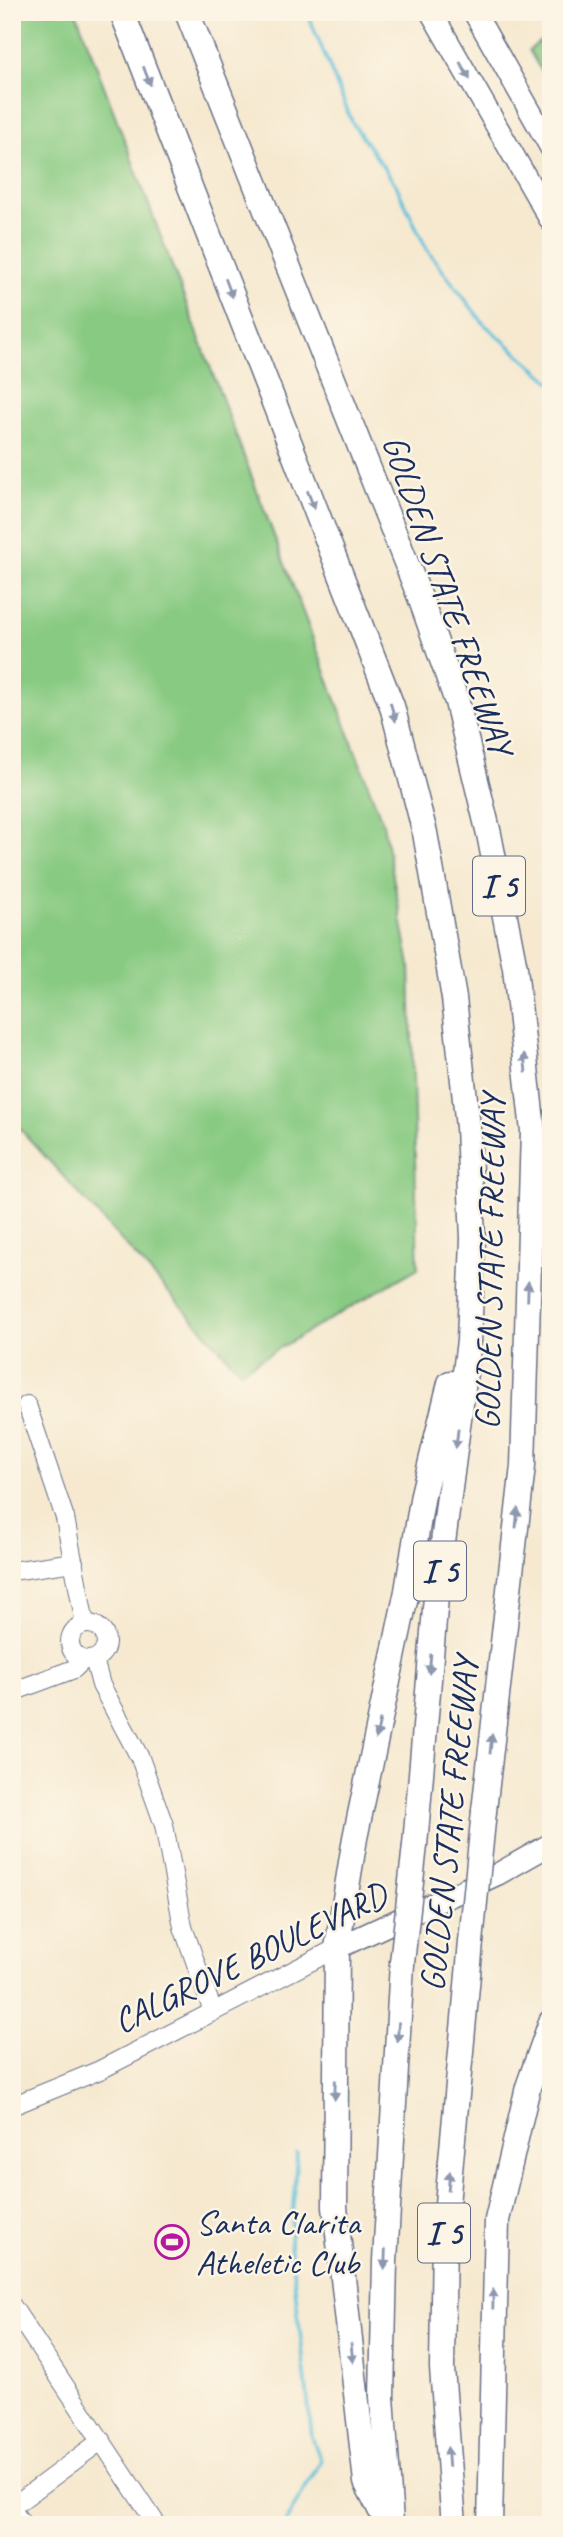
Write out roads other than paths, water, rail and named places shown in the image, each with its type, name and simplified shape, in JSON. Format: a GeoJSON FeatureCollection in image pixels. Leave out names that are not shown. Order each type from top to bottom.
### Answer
{"type":"FeatureCollection","features":[{"type":"Feature","properties":{"kind":"highway","name":"GOLDEN STATE FREEWAY"},"geometry":{"type":"LineString","coordinates":[[122,12],[392,706],[425,833],[454,998],[468,1127],[473,1240],[469,1341],[436,1597],[415,1846],[402,1963],[385,2261],[382,2397],[390,2525]]}},
{"type":"Feature","properties":{"kind":"highway","name":"GOLDEN STATE FREEWAY"},"geometry":{"type":"LineString","coordinates":[[187,12],[406,561],[457,702],[489,834],[515,968],[533,1131],[523,1466],[484,1811],[444,2237],[442,2368],[454,2525]]}},
{"type":"Feature","properties":{"kind":"highway"},"geometry":{"type":"LineString","coordinates":[[533,1131],[551,1184]]}},
{"type":"Feature","properties":{"kind":"highway"},"geometry":{"type":"LineString","coordinates":[[390,2525],[366,2482],[335,2207],[337,1948],[355,1838],[407,1591],[423,1494],[471,1297]]}},
{"type":"Feature","properties":{"kind":"highway"},"geometry":{"type":"LineString","coordinates":[[490,2525],[497,2220],[528,2087],[551,2022]]}},
{"type":"Feature","properties":{"kind":"main road"},"geometry":{"type":"LineString","coordinates":[[431,12],[551,221]]}},
{"type":"Feature","properties":{"kind":"main road"},"geometry":{"type":"LineString","coordinates":[[474,12],[551,148]]}},
{"type":"Feature","properties":{"kind":"main road","name":"CALGROVE BOULEVARD"},"geometry":{"type":"LineString","coordinates":[[337,1948],[498,1874],[551,1843]]}},
{"type":"Feature","properties":{"kind":"street"},"geometry":{"type":"LineString","coordinates":[[27,1405],[59,1496],[85,1624]]}},
{"type":"Feature","properties":{"kind":"street"},"geometry":{"type":"LineString","coordinates":[[12,1571],[74,1562]]}},
{"type":"Feature","properties":{"kind":"street"},"geometry":{"type":"LineString","coordinates":[[12,1692],[74,1669],[88,1660],[103,1653],[106,1640],[99,1628],[85,1624],[73,1631],[69,1645],[77,1657],[88,1660],[140,1758],[164,1825],[183,1927],[213,2012]]}},
{"type":"Feature","properties":{"kind":"street","name":"CALGROVE BOULEVARD"},"geometry":{"type":"LineString","coordinates":[[12,2106],[100,2070],[337,1948]]}},
{"type":"Feature","properties":{"kind":"street"},"geometry":{"type":"LineString","coordinates":[[12,2306],[158,2525]]}},
{"type":"Feature","properties":{"kind":"street"},"geometry":{"type":"LineString","coordinates":[[23,2525],[12,2509],[102,2440]]}},
{"type":"Feature","properties":{"kind":"waterway"},"geometry":{"type":"LineString","coordinates":[[307,12],[352,122],[396,185],[427,250],[484,324],[551,382]]}},
{"type":"Feature","properties":{"kind":"waterway"},"geometry":{"type":"LineString","coordinates":[[530,2131],[551,2089]]}},
{"type":"Feature","properties":{"kind":"waterway"},"geometry":{"type":"LineString","coordinates":[[284,2525],[321,2461],[312,2437],[290,2243],[297,2153]]}},
{"type":"Feature","properties":{"kind":"place","name":"Santa Clarita Atheletic Club"},"geometry":{"type":"Point","coordinates":[172,2242]}}]}
